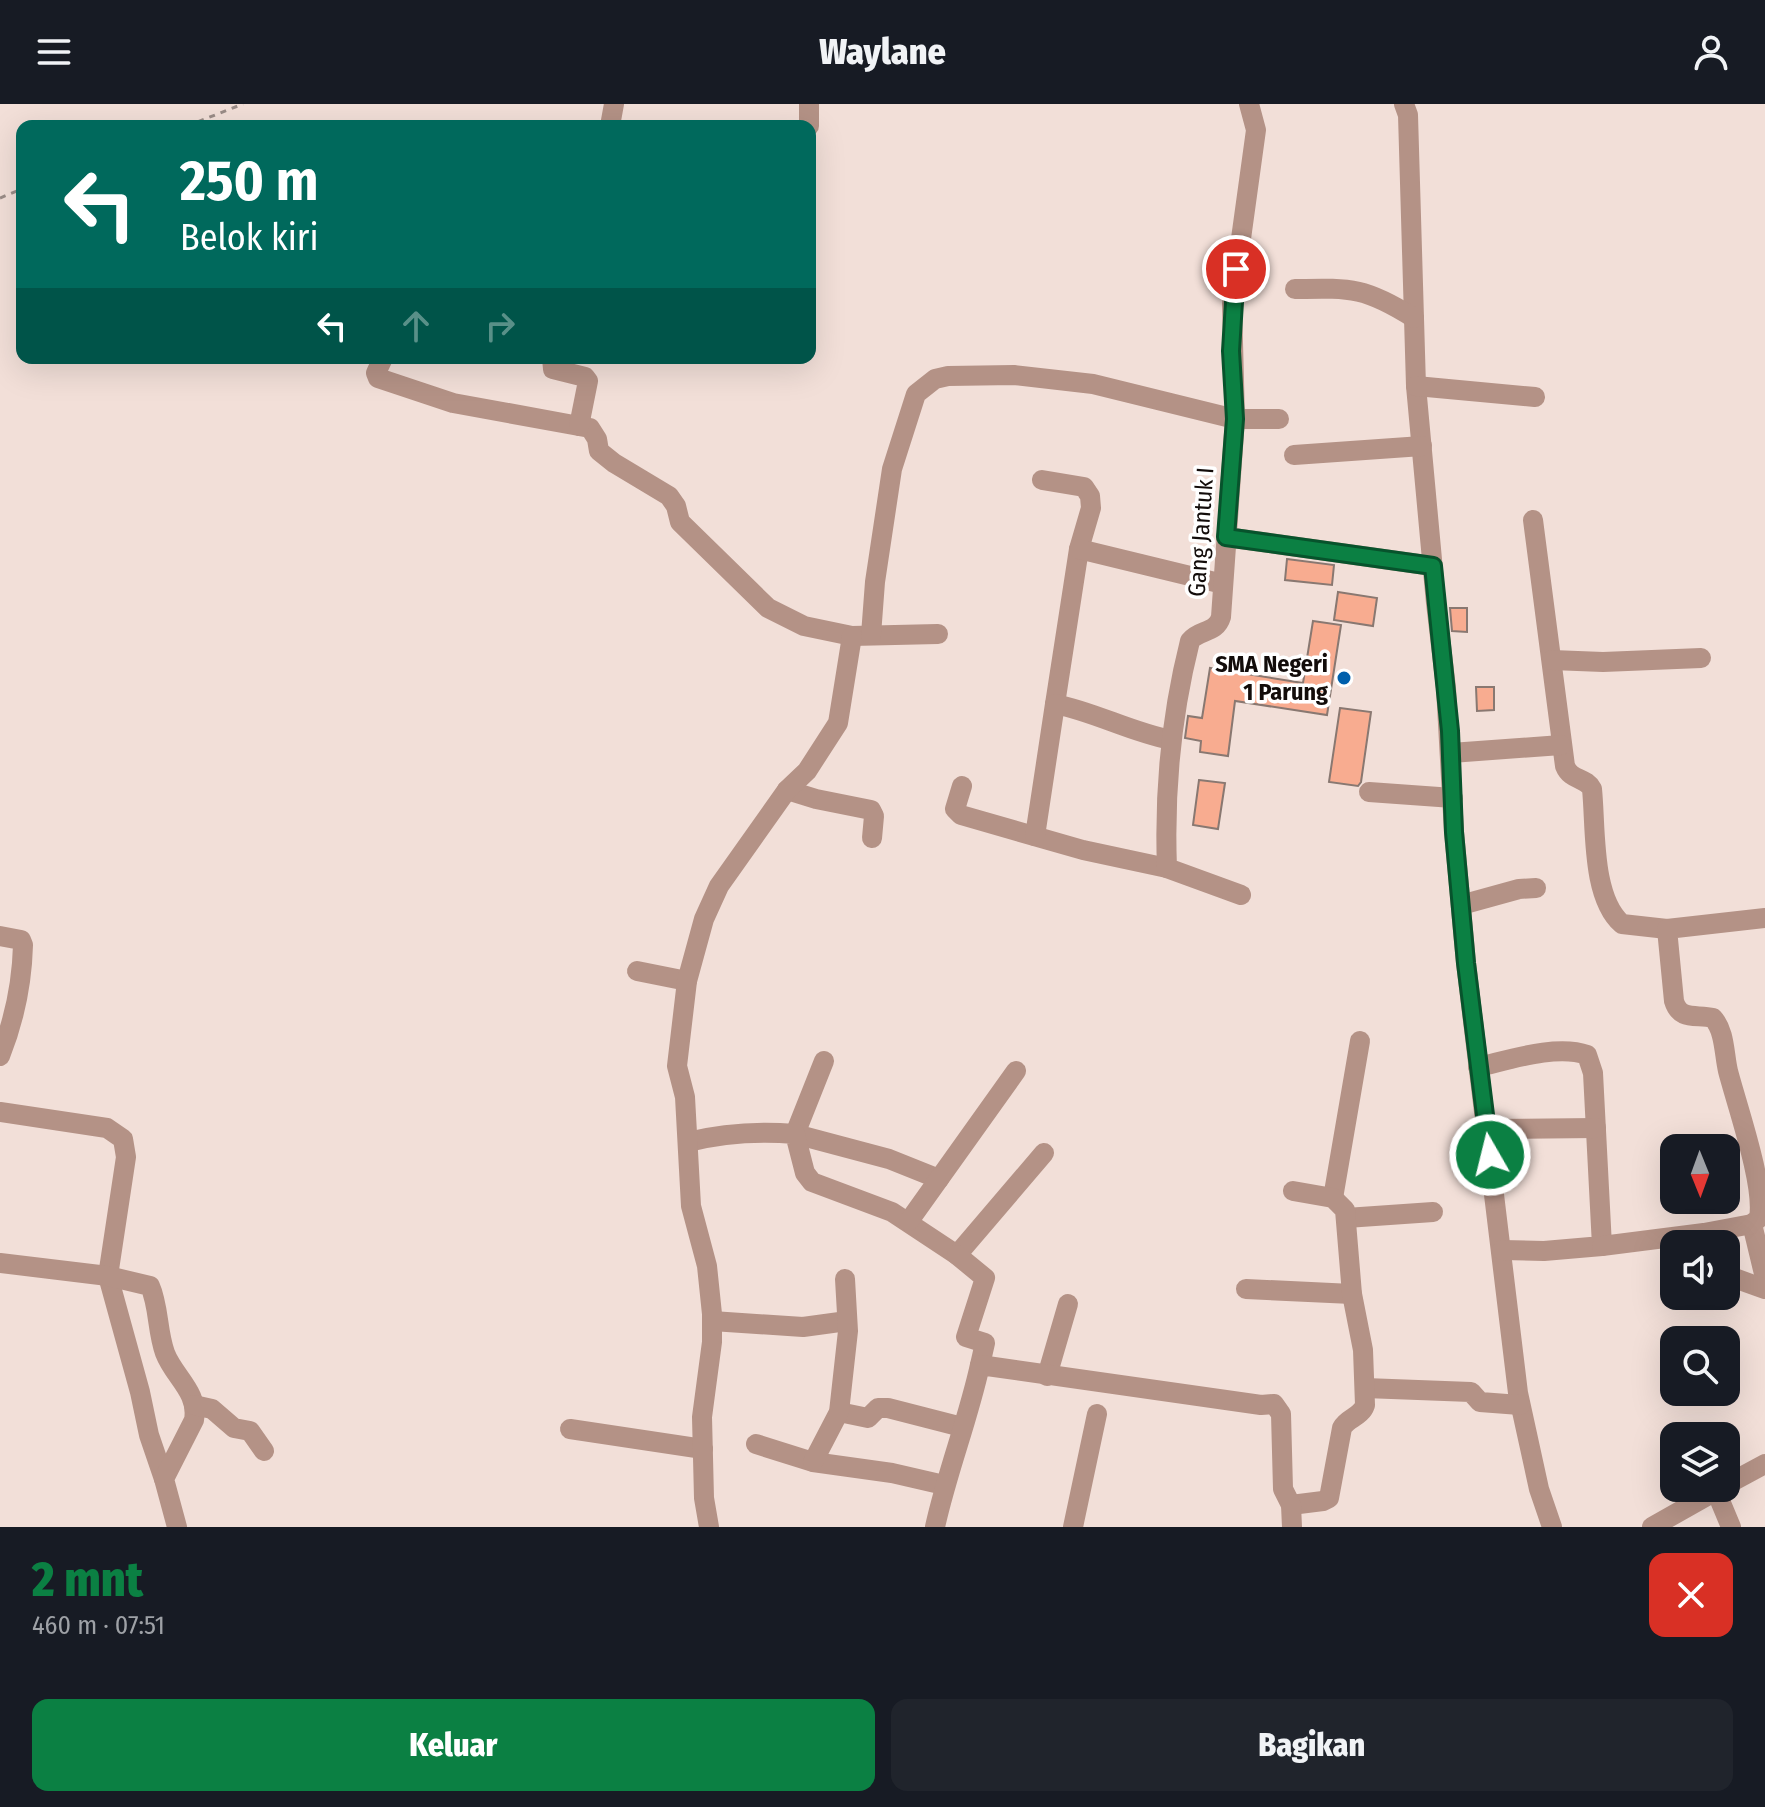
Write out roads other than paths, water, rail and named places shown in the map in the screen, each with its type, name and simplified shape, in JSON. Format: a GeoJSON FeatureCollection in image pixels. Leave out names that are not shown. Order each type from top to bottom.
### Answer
{"type":"FeatureCollection","features":[{"type":"Feature","properties":{"kind":"street","name":"Gang Jantuk I"},"geometry":{"type":"LineString","coordinates":[[1167,868],[1165,795],[1180,680],[1190,641],[1194,636],[1219,625],[1235,419],[1232,304],[1256,130],[1249,104]]}},
{"type":"Feature","properties":{"kind":"street"},"geometry":{"type":"LineString","coordinates":[[1404,104],[1408,115],[1416,386],[1451,753],[1461,905],[1520,1405],[1539,1489],[1552,1527]]}},
{"type":"Feature","properties":{"kind":"street"},"geometry":{"type":"LineString","coordinates":[[1295,289],[1351,289],[1364,292],[1384,299],[1414,318]]}},
{"type":"Feature","properties":{"kind":"street"},"geometry":{"type":"LineString","coordinates":[[380,364],[376,373],[378,378],[453,403],[590,428],[597,439],[599,451],[669,496],[676,506],[680,522],[768,608],[804,626],[861,636],[938,634]]}},
{"type":"Feature","properties":{"kind":"street"},"geometry":{"type":"LineString","coordinates":[[553,364],[553,369],[585,377],[588,381],[579,426]]}},
{"type":"Feature","properties":{"kind":"street"},"geometry":{"type":"LineString","coordinates":[[709,1527],[704,1498],[702,1417],[712,1321],[707,1266],[691,1206],[684,1088],[677,1066],[687,981],[704,919],[719,886],[787,790],[807,771],[838,723],[875,582],[892,469],[916,394],[925,384],[948,376],[1014,375],[1093,384],[1235,419],[1279,419]]}},
{"type":"Feature","properties":{"kind":"street"},"geometry":{"type":"LineString","coordinates":[[1416,386],[1535,397]]}},
{"type":"Feature","properties":{"kind":"street"},"geometry":{"type":"LineString","coordinates":[[1294,455],[1422,446]]}},
{"type":"Feature","properties":{"kind":"street"},"geometry":{"type":"LineString","coordinates":[[1035,836],[1079,549],[1091,508],[1088,491],[1078,485],[1042,480]]}},
{"type":"Feature","properties":{"kind":"street"},"geometry":{"type":"LineString","coordinates":[[1533,520],[1561,745],[1569,774],[1591,787],[1596,855],[1614,914],[1619,922],[1626,925],[1667,929],[1765,918]]}},
{"type":"Feature","properties":{"kind":"street"},"geometry":{"type":"LineString","coordinates":[[1226,537],[1433,566]]}},
{"type":"Feature","properties":{"kind":"street"},"geometry":{"type":"LineString","coordinates":[[1079,549],[1223,584]]}},
{"type":"Feature","properties":{"kind":"street"},"geometry":{"type":"LineString","coordinates":[[1552,660],[1603,662],[1701,658]]}},
{"type":"Feature","properties":{"kind":"street"},"geometry":{"type":"LineString","coordinates":[[1055,704],[1093,713],[1138,733],[1171,740]]}},
{"type":"Feature","properties":{"kind":"street"},"geometry":{"type":"LineString","coordinates":[[1451,753],[1561,745]]}},
{"type":"Feature","properties":{"kind":"street"},"geometry":{"type":"LineString","coordinates":[[962,786],[955,809],[958,814],[1083,850],[1167,868],[1241,895]]}},
{"type":"Feature","properties":{"kind":"street"},"geometry":{"type":"LineString","coordinates":[[787,790],[871,810],[874,816],[872,838]]}},
{"type":"Feature","properties":{"kind":"street"},"geometry":{"type":"LineString","coordinates":[[1369,792],[1453,798]]}},
{"type":"Feature","properties":{"kind":"street"},"geometry":{"type":"LineString","coordinates":[[1461,905],[1519,889],[1536,888]]}},
{"type":"Feature","properties":{"kind":"street"},"geometry":{"type":"LineString","coordinates":[[1502,1250],[1544,1251],[1602,1246],[1752,1224],[1759,1218],[1759,1156],[1727,1069],[1717,1021],[1710,1017],[1681,1014],[1676,1007],[1667,929]]}},
{"type":"Feature","properties":{"kind":"street"},"geometry":{"type":"LineString","coordinates":[[0,936],[21,940],[23,945],[18,997],[0,1056]]}},
{"type":"Feature","properties":{"kind":"street"},"geometry":{"type":"LineString","coordinates":[[637,971],[687,981]]}},
{"type":"Feature","properties":{"kind":"street"},"geometry":{"type":"LineString","coordinates":[[1333,1198],[1360,1041]]}},
{"type":"Feature","properties":{"kind":"street"},"geometry":{"type":"LineString","coordinates":[[1478,1067],[1533,1054],[1579,1052],[1587,1055],[1593,1073],[1602,1246]]}},
{"type":"Feature","properties":{"kind":"street"},"geometry":{"type":"LineString","coordinates":[[824,1061],[795,1134],[805,1173],[812,1182],[909,1221],[985,1278],[966,1337],[985,1343],[972,1402],[944,1485],[935,1527]]}},
{"type":"Feature","properties":{"kind":"street"},"geometry":{"type":"LineString","coordinates":[[909,1221],[1016,1071]]}},
{"type":"Feature","properties":{"kind":"street"},"geometry":{"type":"LineString","coordinates":[[0,1112],[107,1128],[123,1139],[126,1157],[108,1276],[149,1435],[177,1527]]}},
{"type":"Feature","properties":{"kind":"street"},"geometry":{"type":"LineString","coordinates":[[1486,1129],[1596,1128]]}},
{"type":"Feature","properties":{"kind":"street"},"geometry":{"type":"LineString","coordinates":[[688,1142],[713,1135],[760,1132],[795,1134],[889,1159],[939,1179]]}},
{"type":"Feature","properties":{"kind":"street"},"geometry":{"type":"LineString","coordinates":[[957,1255],[1044,1153]]}},
{"type":"Feature","properties":{"kind":"street"},"geometry":{"type":"LineString","coordinates":[[1291,1505],[1329,1498],[1342,1428],[1364,1409],[1365,1388],[1363,1350],[1352,1294],[1346,1218],[1341,1204],[1333,1198],[1293,1191]]}},
{"type":"Feature","properties":{"kind":"street"},"geometry":{"type":"LineString","coordinates":[[1346,1218],[1433,1212]]}},
{"type":"Feature","properties":{"kind":"street"},"geometry":{"type":"LineString","coordinates":[[1752,1224],[1765,1278]]}},
{"type":"Feature","properties":{"kind":"street"},"geometry":{"type":"LineString","coordinates":[[0,1263],[108,1276],[150,1286],[165,1353],[188,1389],[194,1405],[194,1420],[164,1479]]}},
{"type":"Feature","properties":{"kind":"street"},"geometry":{"type":"LineString","coordinates":[[813,1462],[839,1412],[847,1321],[845,1279]]}},
{"type":"Feature","properties":{"kind":"street"},"geometry":{"type":"LineString","coordinates":[[1740,1280],[1765,1289]]}},
{"type":"Feature","properties":{"kind":"street"},"geometry":{"type":"LineString","coordinates":[[1246,1289],[1352,1294]]}},
{"type":"Feature","properties":{"kind":"street"},"geometry":{"type":"LineString","coordinates":[[1047,1376],[1068,1304]]}},
{"type":"Feature","properties":{"kind":"street"},"geometry":{"type":"LineString","coordinates":[[712,1321],[803,1327],[847,1321]]}},
{"type":"Feature","properties":{"kind":"street"},"geometry":{"type":"LineString","coordinates":[[980,1365],[1261,1405],[1274,1404],[1281,1414],[1283,1489],[1291,1505],[1292,1527]]}},
{"type":"Feature","properties":{"kind":"street"},"geometry":{"type":"LineString","coordinates":[[1365,1388],[1471,1392],[1481,1402],[1520,1405]]}},
{"type":"Feature","properties":{"kind":"street"},"geometry":{"type":"LineString","coordinates":[[194,1405],[212,1409],[234,1428],[250,1431],[264,1451]]}},
{"type":"Feature","properties":{"kind":"street"},"geometry":{"type":"LineString","coordinates":[[839,1412],[868,1418],[878,1408],[888,1408],[962,1427]]}},
{"type":"Feature","properties":{"kind":"street"},"geometry":{"type":"LineString","coordinates":[[1073,1527],[1097,1414]]}},
{"type":"Feature","properties":{"kind":"street"},"geometry":{"type":"LineString","coordinates":[[570,1429],[703,1449]]}},
{"type":"Feature","properties":{"kind":"street"},"geometry":{"type":"LineString","coordinates":[[756,1444],[813,1462],[892,1473],[944,1485]]}},
{"type":"Feature","properties":{"kind":"street"},"geometry":{"type":"LineString","coordinates":[[1740,1478],[1765,1464]]}},
{"type":"Feature","properties":{"kind":"street"},"geometry":{"type":"LineString","coordinates":[[1652,1527],[1696,1502]]}},
{"type":"Feature","properties":{"kind":"street"},"geometry":{"type":"LineString","coordinates":[[1725,1502],[1731,1527]]}},
{"type":"Feature","properties":{"kind":"place","name":"SMA Negeri 1 Parung"},"geometry":{"type":"Point","coordinates":[1344,678]}}]}
